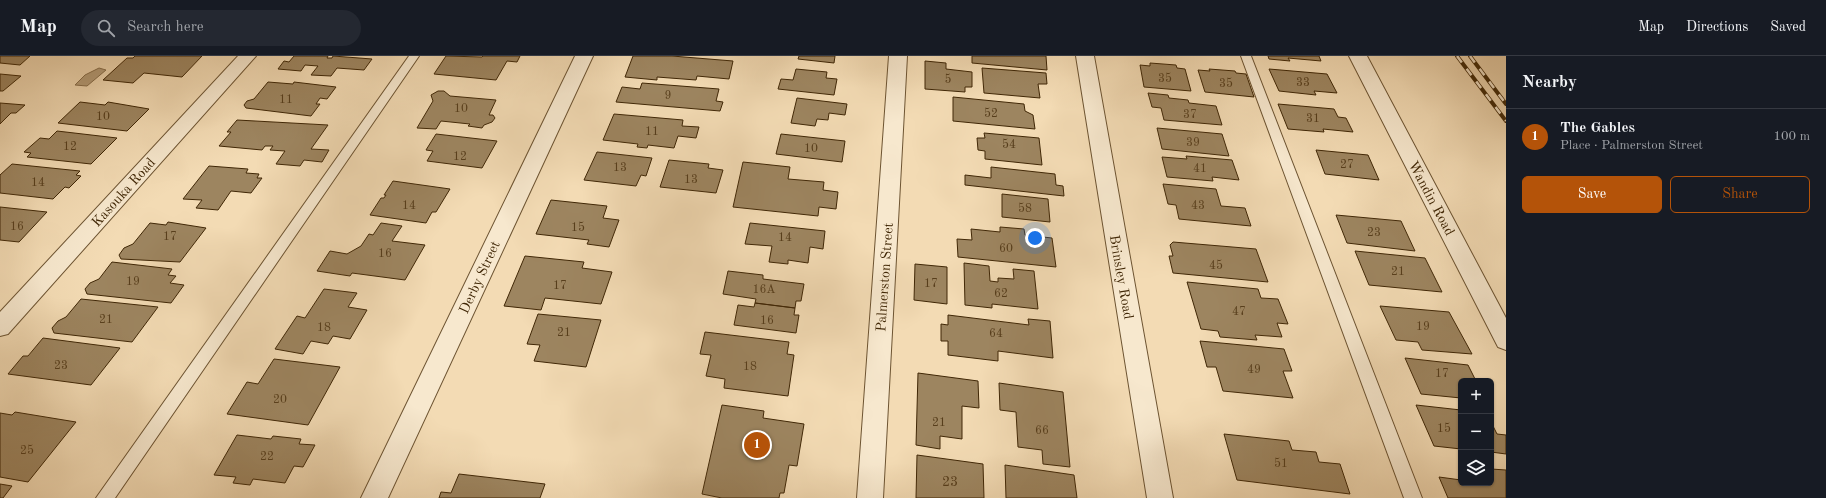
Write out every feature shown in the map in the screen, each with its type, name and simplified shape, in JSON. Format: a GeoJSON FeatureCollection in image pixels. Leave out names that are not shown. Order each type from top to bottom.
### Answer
{"type":"FeatureCollection","features":[{"type":"Feature","properties":{"kind":"street","name":"Kasouka Road"},"geometry":{"type":"LineString","coordinates":[[0,327],[247,56]]}},
{"type":"Feature","properties":{"kind":"street","name":"Derby Street"},"geometry":{"type":"LineString","coordinates":[[374,498],[584,56]]}},
{"type":"Feature","properties":{"kind":"street","name":"Palmerston Street"},"geometry":{"type":"LineString","coordinates":[[870,498],[898,56]]}},
{"type":"Feature","properties":{"kind":"street","name":"Brinsley Road"},"geometry":{"type":"LineString","coordinates":[[1085,56],[1160,498]]}},
{"type":"Feature","properties":{"kind":"street","name":"Wandin Road"},"geometry":{"type":"LineString","coordinates":[[1358,56],[1506,340]]}},
{"type":"Feature","properties":{"kind":"lane"},"geometry":{"type":"LineString","coordinates":[[105,498],[414,56]]}},
{"type":"Feature","properties":{"kind":"lane"},"geometry":{"type":"LineString","coordinates":[[1246,56],[1413,498]]}},
{"type":"Feature","properties":{"kind":"shaded area"},"geometry":{"type":"Polygon","coordinates":[[[99,68],[106,70],[87,86],[75,85],[85,75],[99,68]]]}},
{"type":"Feature","properties":{"kind":"building"},"geometry":{"type":"Polygon","coordinates":[[[0,56],[30,56],[20,65],[0,63],[0,56]]]}},
{"type":"Feature","properties":{"kind":"building"},"geometry":{"type":"Polygon","coordinates":[[[135,56],[202,56],[182,77],[144,73],[133,83],[103,80],[127,58],[133,58],[135,56]]]}},
{"type":"Feature","properties":{"kind":"building"},"geometry":{"type":"Polygon","coordinates":[[[294,56],[328,56],[327,58],[332,58],[333,56],[372,59],[364,70],[337,68],[331,76],[311,75],[318,66],[305,65],[301,71],[278,69],[284,61],[289,62],[294,56]]]}},
{"type":"Feature","properties":{"kind":"building"},"geometry":{"type":"Polygon","coordinates":[[[446,56],[520,56],[517,62],[507,61],[496,80],[434,74],[446,56]]]}},
{"type":"Feature","properties":{"kind":"building"},"geometry":{"type":"Polygon","coordinates":[[[633,56],[672,56],[733,61],[729,79],[697,76],[696,80],[657,77],[657,80],[625,77],[633,56]]]}},
{"type":"Feature","properties":{"kind":"building"},"geometry":{"type":"Polygon","coordinates":[[[799,56],[835,56],[834,63],[798,59],[799,56]]]}},
{"type":"Feature","properties":{"kind":"building"},"geometry":{"type":"Polygon","coordinates":[[[972,56],[1046,56],[1047,70],[972,63],[972,56]]]}},
{"type":"Feature","properties":{"kind":"building"},"geometry":{"type":"Polygon","coordinates":[[[1268,56],[1319,56],[1321,61],[1288,58],[1290,61],[1269,59],[1268,56]]]}},
{"type":"Feature","properties":{"kind":"building"},"geometry":{"type":"Polygon","coordinates":[[[925,61],[946,63],[946,69],[972,72],[972,87],[965,87],[965,92],[925,89],[925,61]]]}},
{"type":"Feature","properties":{"kind":"building"},"geometry":{"type":"Polygon","coordinates":[[[1150,63],[1176,65],[1177,68],[1185,69],[1191,91],[1144,87],[1140,65],[1150,66],[1150,63]]]}},
{"type":"Feature","properties":{"kind":"building"},"geometry":{"type":"Polygon","coordinates":[[[982,68],[1046,73],[1047,84],[1038,84],[1040,98],[984,93],[982,68]]]}},
{"type":"Feature","properties":{"kind":"building"},"geometry":{"type":"Polygon","coordinates":[[[796,69],[827,72],[826,78],[837,79],[834,95],[778,89],[781,79],[793,80],[796,69]]]}},
{"type":"Feature","properties":{"kind":"building"},"geometry":{"type":"Polygon","coordinates":[[[1209,69],[1235,71],[1236,73],[1246,74],[1254,97],[1205,92],[1198,70],[1210,71],[1209,69]]]}},
{"type":"Feature","properties":{"kind":"building"},"geometry":{"type":"Polygon","coordinates":[[[1269,69],[1327,74],[1337,93],[1314,91],[1316,95],[1279,91],[1269,69]]]}},
{"type":"Feature","properties":{"kind":"building"},"geometry":{"type":"Polygon","coordinates":[[[0,74],[21,76],[3,91],[0,91],[0,74]]]}},
{"type":"Feature","properties":{"kind":"building"},"geometry":{"type":"Polygon","coordinates":[[[268,82],[293,84],[294,82],[336,87],[327,99],[320,98],[316,104],[320,104],[311,116],[246,108],[244,105],[247,101],[254,99],[268,82]]]}},
{"type":"Feature","properties":{"kind":"building"},"geometry":{"type":"Polygon","coordinates":[[[642,83],[719,89],[716,101],[723,102],[720,111],[616,102],[622,87],[640,89],[642,83]]]}},
{"type":"Feature","properties":{"kind":"building"},"geometry":{"type":"Polygon","coordinates":[[[438,91],[444,91],[450,96],[496,100],[489,115],[493,115],[495,118],[492,122],[484,125],[482,128],[468,126],[470,124],[441,121],[436,129],[417,128],[433,101],[431,95],[438,91]]]}},
{"type":"Feature","properties":{"kind":"building"},"geometry":{"type":"Polygon","coordinates":[[[1148,93],[1168,95],[1169,98],[1188,100],[1189,103],[1216,106],[1222,125],[1164,120],[1161,108],[1152,107],[1148,93]]]}},
{"type":"Feature","properties":{"kind":"building"},"geometry":{"type":"Polygon","coordinates":[[[953,97],[1024,104],[1025,111],[1033,115],[1035,129],[953,121],[953,97]]]}},
{"type":"Feature","properties":{"kind":"building"},"geometry":{"type":"Polygon","coordinates":[[[797,98],[847,104],[845,115],[829,113],[828,120],[817,119],[815,126],[791,123],[797,98]]]}},
{"type":"Feature","properties":{"kind":"building"},"geometry":{"type":"Polygon","coordinates":[[[80,102],[105,105],[108,102],[149,109],[127,131],[58,123],[80,102]]]}},
{"type":"Feature","properties":{"kind":"building"},"geometry":{"type":"Polygon","coordinates":[[[0,103],[25,105],[16,113],[11,113],[0,124],[0,103]]]}},
{"type":"Feature","properties":{"kind":"building"},"geometry":{"type":"Polygon","coordinates":[[[1278,104],[1334,109],[1338,117],[1346,118],[1353,132],[1323,129],[1324,132],[1288,129],[1278,104]]]}},
{"type":"Feature","properties":{"kind":"building"},"geometry":{"type":"Polygon","coordinates":[[[614,114],[683,120],[682,126],[699,127],[696,138],[678,136],[674,148],[648,145],[647,148],[637,147],[638,144],[603,140],[614,114]]]}},
{"type":"Feature","properties":{"kind":"building"},"geometry":{"type":"Polygon","coordinates":[[[237,120],[328,125],[311,149],[329,150],[322,162],[304,160],[300,166],[276,164],[285,151],[270,150],[273,146],[265,146],[262,150],[219,146],[231,132],[227,132],[237,120]]]}},
{"type":"Feature","properties":{"kind":"building"},"geometry":{"type":"Polygon","coordinates":[[[1157,128],[1222,134],[1229,156],[1162,149],[1157,128]]]}},
{"type":"Feature","properties":{"kind":"building"},"geometry":{"type":"Polygon","coordinates":[[[57,131],[117,138],[91,164],[27,157],[31,153],[24,152],[40,138],[49,139],[57,131]]]}},
{"type":"Feature","properties":{"kind":"building"},"geometry":{"type":"Polygon","coordinates":[[[984,133],[1039,138],[1042,165],[985,159],[985,151],[978,150],[977,138],[985,138],[984,133]]]}},
{"type":"Feature","properties":{"kind":"building"},"geometry":{"type":"Polygon","coordinates":[[[436,134],[497,141],[482,168],[427,161],[433,151],[426,150],[436,134]]]}},
{"type":"Feature","properties":{"kind":"building"},"geometry":{"type":"Polygon","coordinates":[[[781,134],[845,141],[842,162],[776,154],[781,134]]]}},
{"type":"Feature","properties":{"kind":"building"},"geometry":{"type":"Polygon","coordinates":[[[1316,150],[1368,155],[1379,180],[1325,174],[1316,150]]]}},
{"type":"Feature","properties":{"kind":"building"},"geometry":{"type":"Polygon","coordinates":[[[597,152],[652,158],[646,176],[641,175],[636,186],[584,180],[597,152]]]}},
{"type":"Feature","properties":{"kind":"building"},"geometry":{"type":"Polygon","coordinates":[[[1186,156],[1232,160],[1239,180],[1212,177],[1213,181],[1167,177],[1162,157],[1187,159],[1186,156]]]}},
{"type":"Feature","properties":{"kind":"building"},"geometry":{"type":"Polygon","coordinates":[[[669,160],[709,164],[708,168],[723,170],[716,193],[660,187],[669,160]]]}},
{"type":"Feature","properties":{"kind":"building"},"geometry":{"type":"Polygon","coordinates":[[[743,162],[790,167],[788,179],[824,182],[823,190],[838,192],[836,209],[819,207],[818,216],[733,207],[743,162]]]}},
{"type":"Feature","properties":{"kind":"building"},"geometry":{"type":"Polygon","coordinates":[[[12,164],[80,171],[76,175],[81,176],[69,188],[65,187],[53,199],[0,193],[0,175],[12,164]]]}},
{"type":"Feature","properties":{"kind":"building"},"geometry":{"type":"Polygon","coordinates":[[[209,166],[248,169],[246,173],[259,174],[257,178],[262,178],[251,193],[231,191],[218,210],[196,208],[202,200],[183,199],[209,166]]]}},
{"type":"Feature","properties":{"kind":"building"},"geometry":{"type":"Polygon","coordinates":[[[991,167],[1055,174],[1056,185],[1063,186],[1064,196],[965,185],[965,175],[991,178],[991,167]]]}},
{"type":"Feature","properties":{"kind":"building"},"geometry":{"type":"Polygon","coordinates":[[[393,181],[450,189],[436,212],[432,212],[426,223],[370,215],[381,198],[384,198],[386,195],[384,195],[393,181]]]}},
{"type":"Feature","properties":{"kind":"building"},"geometry":{"type":"Polygon","coordinates":[[[1163,184],[1216,189],[1221,206],[1245,208],[1251,226],[1179,219],[1176,205],[1168,204],[1163,184]]]}},
{"type":"Feature","properties":{"kind":"building"},"geometry":{"type":"Polygon","coordinates":[[[1002,194],[1048,199],[1050,222],[1002,217],[1002,194]]]}},
{"type":"Feature","properties":{"kind":"building"},"geometry":{"type":"Polygon","coordinates":[[[551,200],[607,206],[603,218],[619,220],[609,247],[587,244],[589,240],[536,234],[551,200]]]}},
{"type":"Feature","properties":{"kind":"building"},"geometry":{"type":"Polygon","coordinates":[[[0,207],[47,212],[19,242],[0,240],[0,207]]]}},
{"type":"Feature","properties":{"kind":"building"},"geometry":{"type":"Polygon","coordinates":[[[1336,215],[1401,221],[1415,251],[1347,243],[1336,215]]]}},
{"type":"Feature","properties":{"kind":"building"},"geometry":{"type":"Polygon","coordinates":[[[168,222],[206,228],[180,262],[121,259],[119,255],[124,248],[133,244],[150,223],[166,225],[168,222]]]}},
{"type":"Feature","properties":{"kind":"building"},"geometry":{"type":"Polygon","coordinates":[[[381,223],[402,226],[392,241],[425,245],[405,280],[352,273],[350,276],[317,271],[330,251],[347,254],[361,246],[369,234],[373,235],[381,223]]]}},
{"type":"Feature","properties":{"kind":"building"},"geometry":{"type":"Polygon","coordinates":[[[750,223],[825,231],[823,249],[810,247],[808,263],[788,260],[788,264],[769,262],[772,246],[745,244],[750,223]]]}},
{"type":"Feature","properties":{"kind":"building"},"geometry":{"type":"Polygon","coordinates":[[[1000,227],[1024,229],[1025,235],[1052,238],[1056,267],[958,257],[957,239],[972,240],[971,229],[1000,232],[1000,227]]]}},
{"type":"Feature","properties":{"kind":"building"},"geometry":{"type":"Polygon","coordinates":[[[1173,242],[1256,249],[1268,282],[1173,273],[1169,256],[1173,256],[1170,245],[1173,242]]]}},
{"type":"Feature","properties":{"kind":"building"},"geometry":{"type":"Polygon","coordinates":[[[1355,251],[1425,258],[1442,292],[1369,285],[1355,251]]]}},
{"type":"Feature","properties":{"kind":"building"},"geometry":{"type":"Polygon","coordinates":[[[525,256],[584,262],[582,268],[612,272],[601,304],[545,298],[541,310],[504,306],[525,256]]]}},
{"type":"Feature","properties":{"kind":"building"},"geometry":{"type":"Polygon","coordinates":[[[112,262],[172,269],[168,275],[176,276],[170,283],[184,285],[171,303],[87,294],[85,289],[90,283],[99,279],[112,262]]]}},
{"type":"Feature","properties":{"kind":"building"},"geometry":{"type":"Polygon","coordinates":[[[964,263],[989,266],[990,281],[998,282],[998,278],[1014,279],[1013,269],[1034,271],[1038,309],[992,304],[992,308],[965,305],[964,263]]]}},
{"type":"Feature","properties":{"kind":"building"},"geometry":{"type":"Polygon","coordinates":[[[915,264],[947,267],[947,304],[914,300],[915,264]]]}},
{"type":"Feature","properties":{"kind":"building"},"geometry":{"type":"Polygon","coordinates":[[[728,271],[763,275],[763,279],[804,284],[801,301],[796,301],[795,308],[755,303],[756,299],[723,294],[728,271]]]}},
{"type":"Feature","properties":{"kind":"building"},"geometry":{"type":"Polygon","coordinates":[[[1187,282],[1258,289],[1261,298],[1278,299],[1288,324],[1277,323],[1282,337],[1255,335],[1257,340],[1220,337],[1218,331],[1201,329],[1187,282]]]}},
{"type":"Feature","properties":{"kind":"building"},"geometry":{"type":"Polygon","coordinates":[[[324,289],[357,293],[348,307],[367,310],[350,339],[333,336],[328,344],[311,341],[303,354],[275,349],[297,316],[305,318],[324,289]]]}},
{"type":"Feature","properties":{"kind":"building"},"geometry":{"type":"Polygon","coordinates":[[[81,299],[158,307],[132,342],[54,333],[52,328],[58,321],[66,317],[81,299]]]}},
{"type":"Feature","properties":{"kind":"building"},"geometry":{"type":"Polygon","coordinates":[[[755,303],[795,308],[794,315],[799,315],[796,333],[734,325],[738,305],[754,307],[755,303]]]}},
{"type":"Feature","properties":{"kind":"building"},"geometry":{"type":"Polygon","coordinates":[[[1380,306],[1449,312],[1472,354],[1422,350],[1418,342],[1396,340],[1380,306]]]}},
{"type":"Feature","properties":{"kind":"building"},"geometry":{"type":"Polygon","coordinates":[[[538,314],[601,320],[586,367],[534,361],[540,345],[527,344],[538,314]]]}},
{"type":"Feature","properties":{"kind":"building"},"geometry":{"type":"Polygon","coordinates":[[[948,315],[1029,325],[1028,319],[1050,321],[1053,358],[998,351],[998,361],[948,355],[948,341],[941,341],[941,324],[948,325],[948,315]]]}},
{"type":"Feature","properties":{"kind":"building"},"geometry":{"type":"Polygon","coordinates":[[[705,332],[789,342],[787,354],[794,355],[788,396],[724,388],[725,379],[706,376],[711,355],[700,354],[705,332]]]}},
{"type":"Feature","properties":{"kind":"building"},"geometry":{"type":"Polygon","coordinates":[[[43,338],[120,348],[91,385],[8,374],[23,356],[28,356],[43,338]]]}},
{"type":"Feature","properties":{"kind":"building"},"geometry":{"type":"Polygon","coordinates":[[[1200,341],[1284,349],[1292,371],[1283,371],[1293,398],[1223,391],[1216,367],[1207,367],[1200,341]]]}},
{"type":"Feature","properties":{"kind":"building"},"geometry":{"type":"Polygon","coordinates":[[[1405,358],[1468,365],[1474,378],[1458,378],[1458,398],[1421,394],[1405,358]]]}},
{"type":"Feature","properties":{"kind":"building"},"geometry":{"type":"Polygon","coordinates":[[[274,359],[340,367],[308,425],[227,414],[247,382],[258,384],[274,359]]]}},
{"type":"Feature","properties":{"kind":"building"},"geometry":{"type":"Polygon","coordinates":[[[918,373],[978,381],[979,408],[962,406],[962,439],[940,436],[940,449],[916,445],[918,373]]]}},
{"type":"Feature","properties":{"kind":"building"},"geometry":{"type":"Polygon","coordinates":[[[999,383],[1063,392],[1070,467],[1043,464],[1042,450],[1018,447],[1016,412],[1000,410],[999,383]]]}},
{"type":"Feature","properties":{"kind":"building"},"geometry":{"type":"Polygon","coordinates":[[[722,405],[764,411],[763,418],[804,424],[797,466],[789,465],[784,493],[780,493],[779,498],[722,498],[702,494],[722,405]]]}},
{"type":"Feature","properties":{"kind":"building"},"geometry":{"type":"Polygon","coordinates":[[[1416,405],[1458,410],[1458,449],[1434,446],[1416,405]]]}},
{"type":"Feature","properties":{"kind":"building"},"geometry":{"type":"Polygon","coordinates":[[[15,412],[76,422],[28,482],[0,477],[0,413],[12,415],[15,412]]]}},
{"type":"Feature","properties":{"kind":"building"},"geometry":{"type":"Polygon","coordinates":[[[1494,428],[1497,434],[1506,435],[1506,454],[1494,452],[1494,428]]]}},
{"type":"Feature","properties":{"kind":"building"},"geometry":{"type":"Polygon","coordinates":[[[1224,434],[1289,441],[1292,450],[1316,452],[1319,462],[1340,464],[1350,494],[1237,480],[1224,434]]]}},
{"type":"Feature","properties":{"kind":"building"},"geometry":{"type":"Polygon","coordinates":[[[237,435],[271,439],[273,436],[301,439],[299,444],[315,445],[303,467],[294,466],[285,483],[253,479],[250,485],[233,483],[236,477],[214,475],[237,435]]]}},
{"type":"Feature","properties":{"kind":"building"},"geometry":{"type":"Polygon","coordinates":[[[917,455],[983,464],[984,498],[916,498],[917,455]]]}},
{"type":"Feature","properties":{"kind":"building"},"geometry":{"type":"Polygon","coordinates":[[[1005,465],[1074,475],[1077,498],[1006,498],[1005,465]]]}},
{"type":"Feature","properties":{"kind":"building"},"geometry":{"type":"Polygon","coordinates":[[[1494,469],[1506,470],[1506,498],[1448,498],[1439,477],[1458,480],[1458,486],[1494,486],[1494,469]]]}},
{"type":"Feature","properties":{"kind":"building"},"geometry":{"type":"Polygon","coordinates":[[[459,474],[545,484],[540,498],[439,498],[441,492],[451,493],[459,474]]]}},
{"type":"Feature","properties":{"kind":"building"},"geometry":{"type":"Polygon","coordinates":[[[0,484],[12,486],[3,498],[0,498],[0,484]]]}},
{"type":"Feature","properties":{"kind":"railway"},"geometry":{"type":"LineString","coordinates":[[1457,56],[1506,121]]}},
{"type":"Feature","properties":{"kind":"railway"},"geometry":{"type":"LineString","coordinates":[[1470,56],[1506,104]]}},
{"type":"Feature","properties":{"kind":"place","name":"The Gables"},"geometry":{"type":"Point","coordinates":[757,445]}}]}
